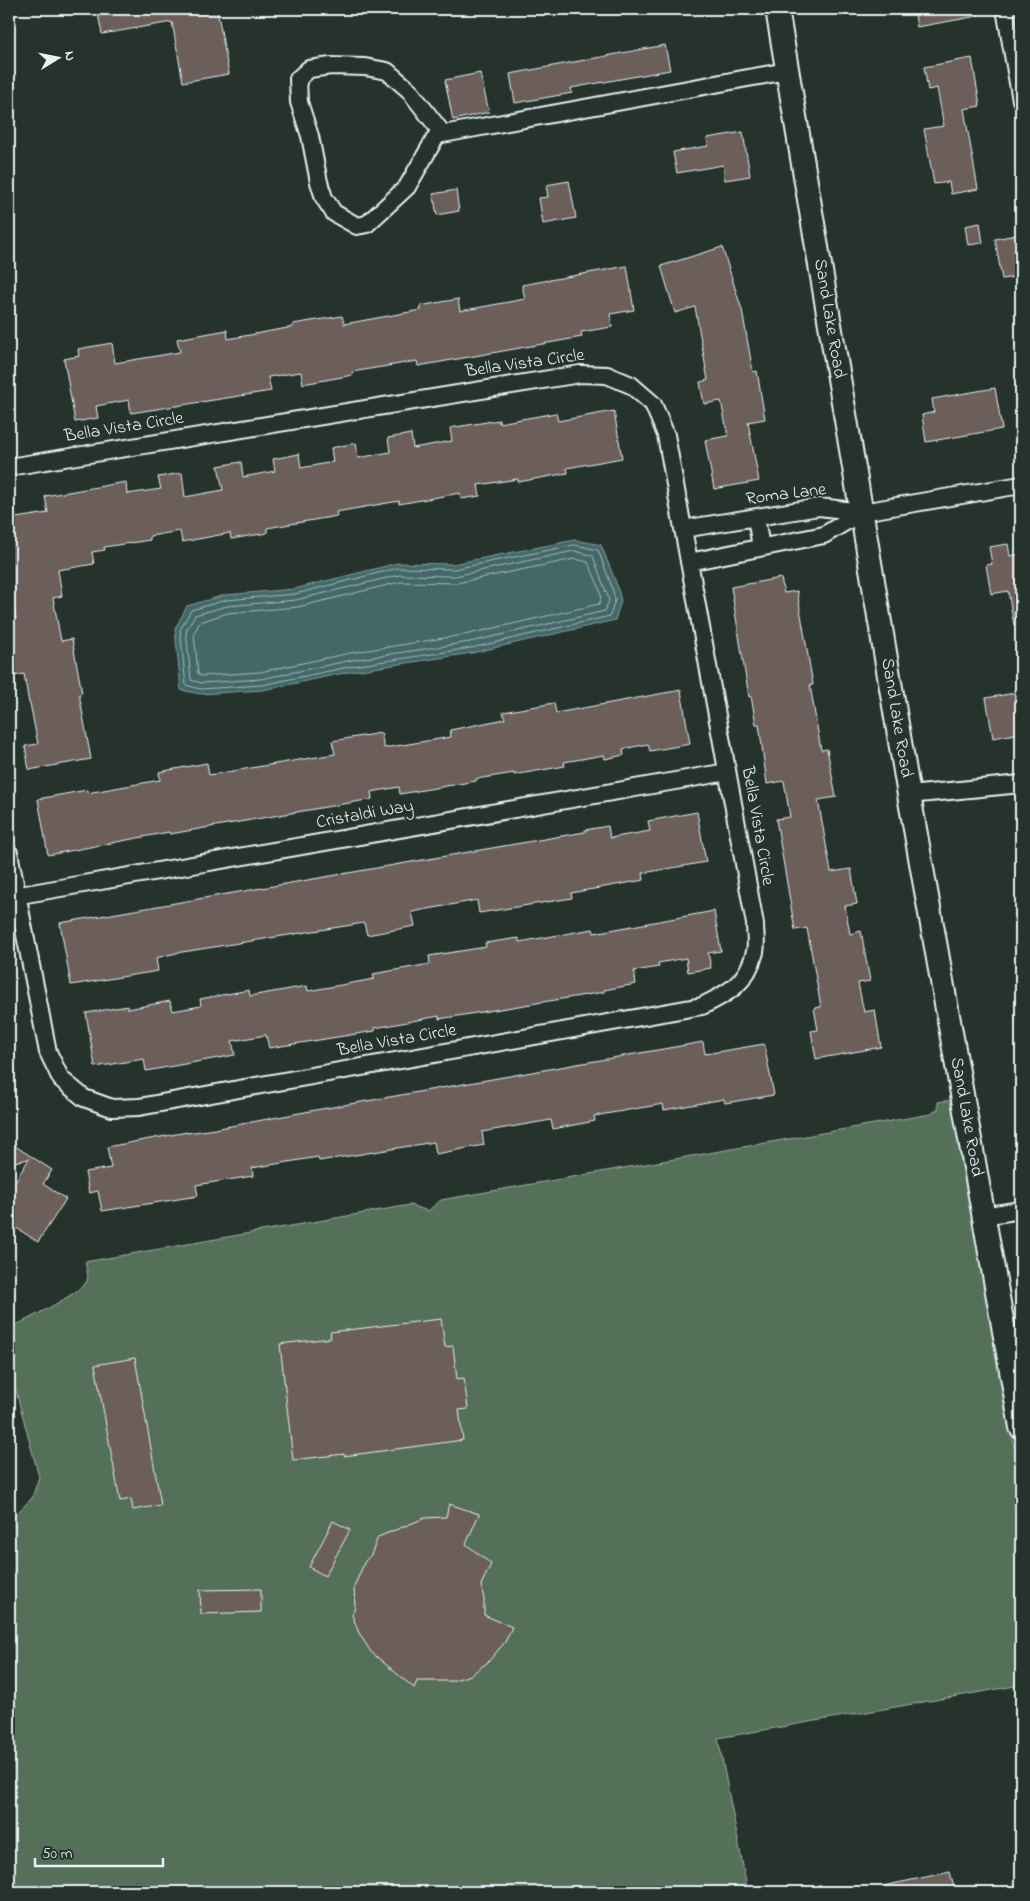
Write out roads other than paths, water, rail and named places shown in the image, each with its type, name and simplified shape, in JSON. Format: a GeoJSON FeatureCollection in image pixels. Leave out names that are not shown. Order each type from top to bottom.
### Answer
{"type":"FeatureCollection","features":[{"type":"Feature","properties":{"kind":"street","name":"Sand Lake Road"},"geometry":{"type":"LineString","coordinates":[[777,9],[908,795],[1021,1427]]}},
{"type":"Feature","properties":{"kind":"street"},"geometry":{"type":"LineString","coordinates":[[1005,9],[1021,100]]}},
{"type":"Feature","properties":{"kind":"street"},"geometry":{"type":"LineString","coordinates":[[442,134],[409,90],[387,71],[365,67],[331,66],[309,69],[298,79],[300,102],[324,198],[334,213],[357,226],[367,224],[407,187],[437,135],[787,70]]}},
{"type":"Feature","properties":{"kind":"street","name":"Bella Vista Circle"},"geometry":{"type":"LineString","coordinates":[[9,467],[580,374],[607,375],[631,385],[653,404],[666,435],[755,924],[756,951],[745,978],[726,995],[702,1006],[140,1107],[112,1108],[84,1098],[61,1079],[48,1052],[13,897],[9,853]]}},
{"type":"Feature","properties":{"kind":"street"},"geometry":{"type":"LineString","coordinates":[[689,562],[824,535],[862,512],[1021,485]]}},
{"type":"Feature","properties":{"kind":"street","name":"Roma Lane"},"geometry":{"type":"LineString","coordinates":[[683,529],[819,507],[862,512]]}},
{"type":"Feature","properties":{"kind":"street"},"geometry":{"type":"LineString","coordinates":[[756,518],[762,547]]}},
{"type":"Feature","properties":{"kind":"street","name":"Cristaldi Way"},"geometry":{"type":"LineString","coordinates":[[13,897],[727,772]]}},
{"type":"Feature","properties":{"kind":"street"},"geometry":{"type":"LineString","coordinates":[[908,795],[1021,784]]}},
{"type":"Feature","properties":{"kind":"street"},"geometry":{"type":"LineString","coordinates":[[983,1216],[1021,1210]]}},
{"type":"Feature","properties":{"kind":"water"},"geometry":{"type":"Polygon","coordinates":[[[575,540],[601,545],[617,585],[621,601],[615,620],[472,653],[354,671],[263,690],[200,694],[181,690],[175,629],[187,606],[225,595],[294,589],[398,563],[453,564],[575,540]]]}}]}
